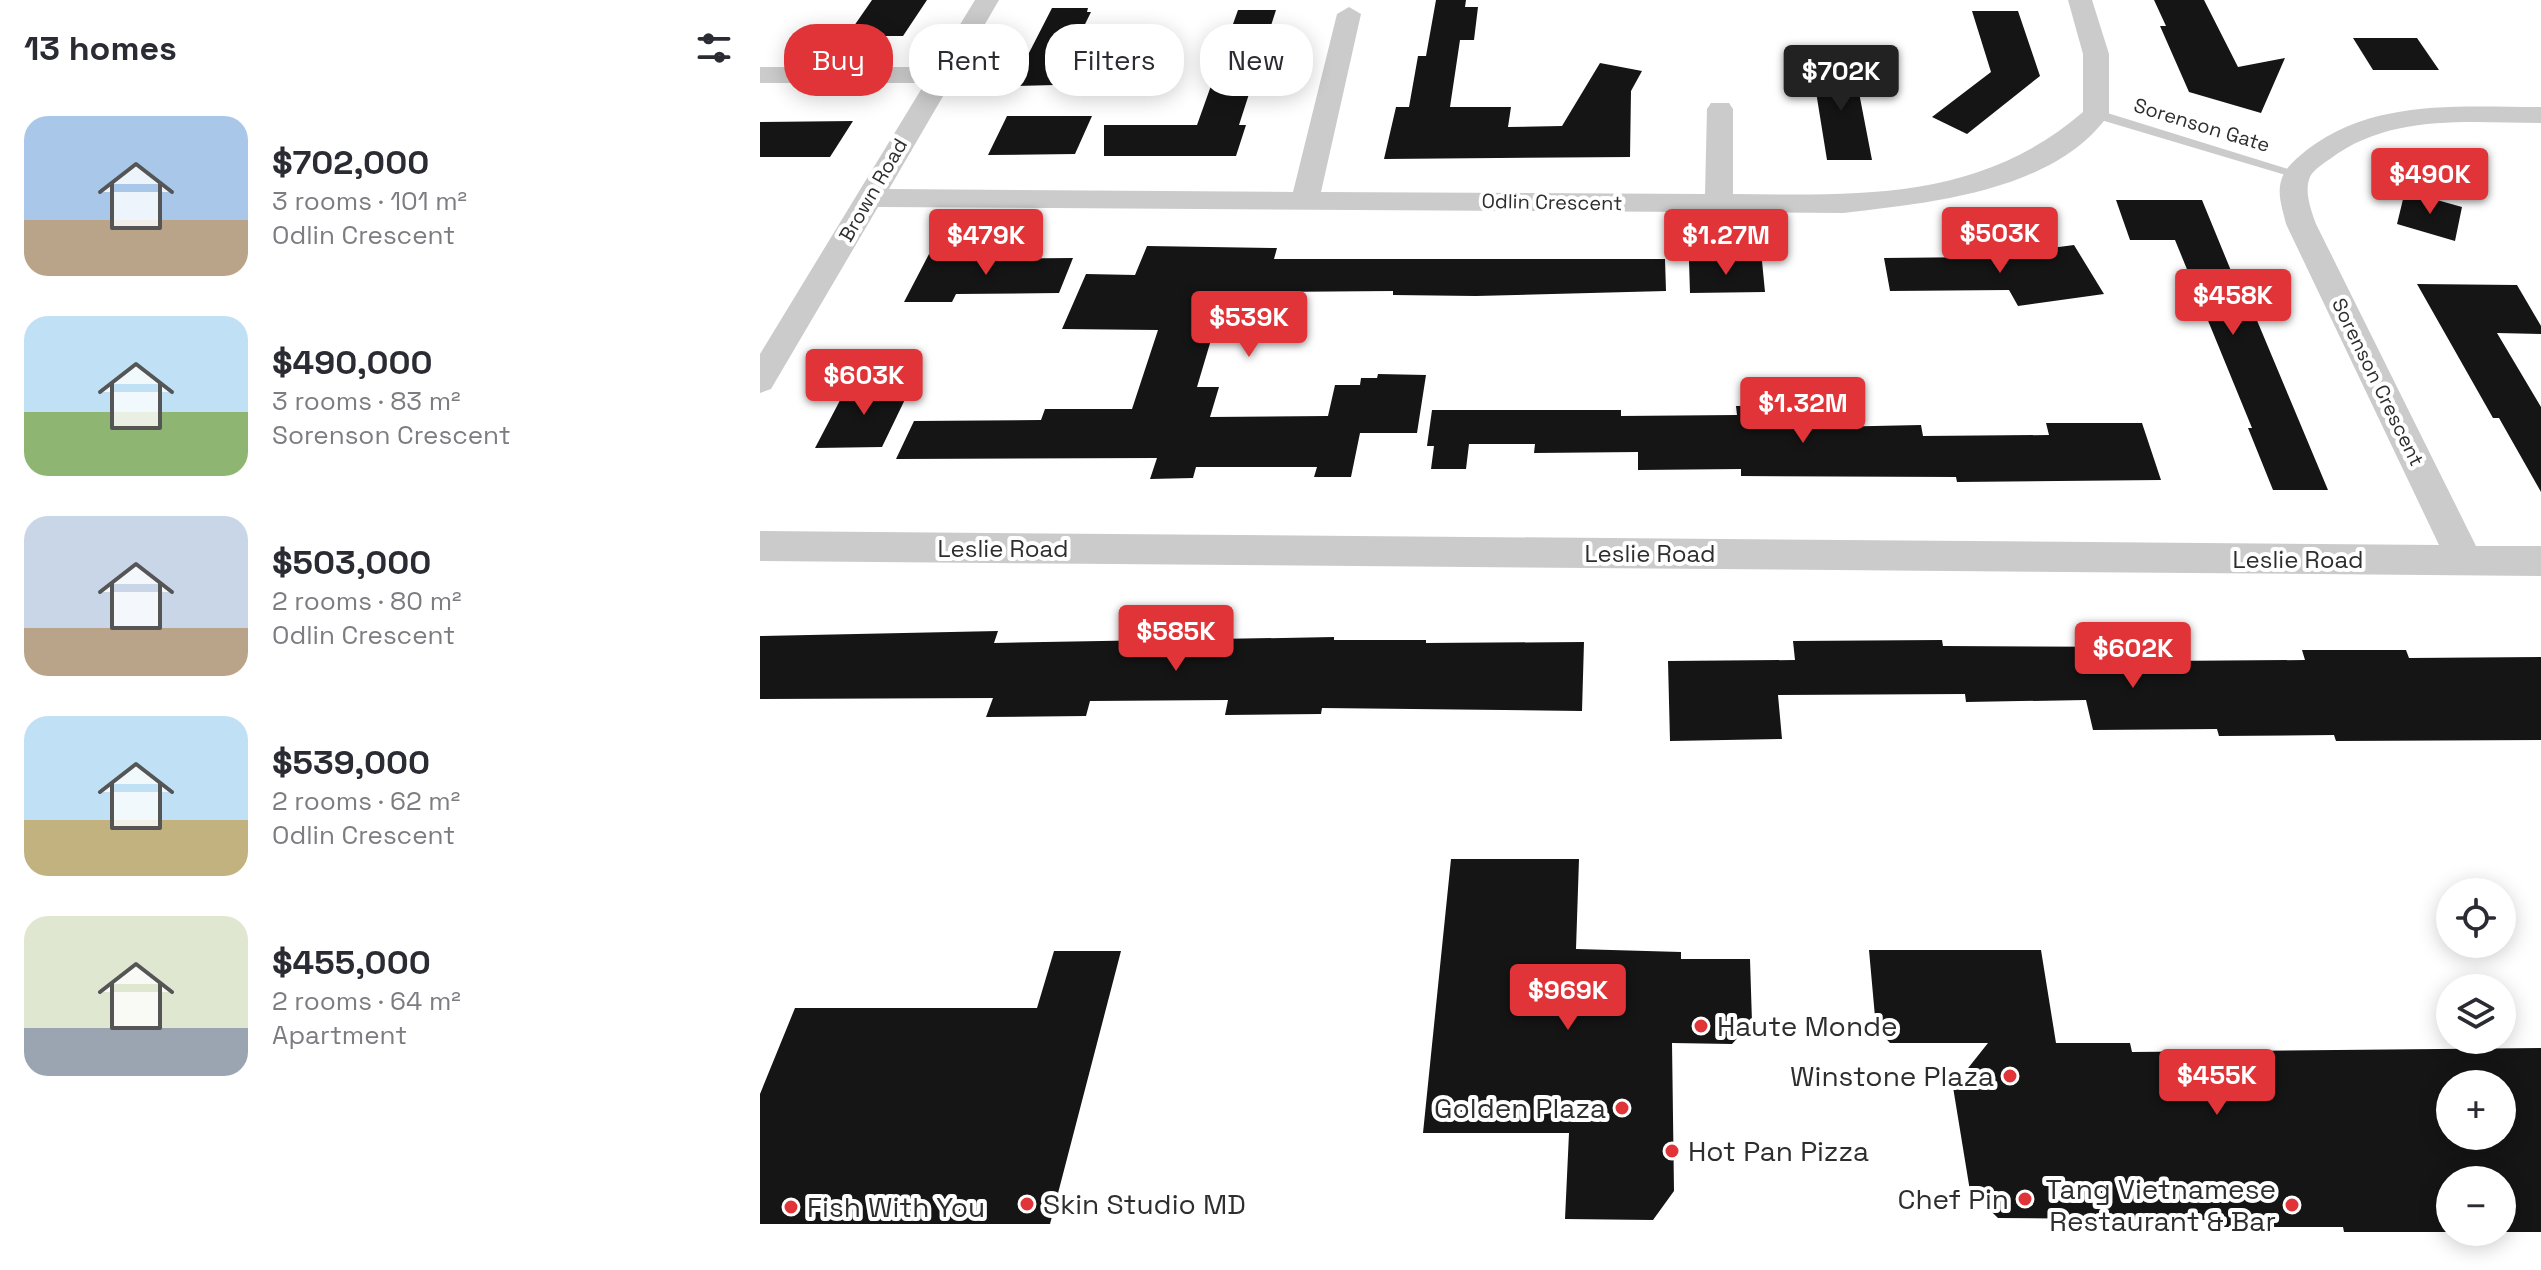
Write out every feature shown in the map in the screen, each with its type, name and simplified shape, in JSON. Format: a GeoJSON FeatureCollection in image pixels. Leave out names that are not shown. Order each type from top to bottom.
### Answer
{"type":"FeatureCollection","features":[{"type":"Feature","properties":{"kind":"street","name":"Brown Road"},"geometry":{"type":"LineString","coordinates":[[972,24],[987,0]]}},
{"type":"Feature","properties":{"kind":"street"},"geometry":{"type":"LineString","coordinates":[[2080,0],[2096,54],[2096,114]]}},
{"type":"Feature","properties":{"kind":"street"},"geometry":{"type":"LineString","coordinates":[[1305,199],[1349,14]]}},
{"type":"Feature","properties":{"kind":"street"},"geometry":{"type":"LineString","coordinates":[[760,75],[909,75]]}},
{"type":"Feature","properties":{"kind":"street","name":"Brown Road"},"geometry":{"type":"LineString","coordinates":[[761,377],[928,96]]}},
{"type":"Feature","properties":{"kind":"street"},"geometry":{"type":"LineString","coordinates":[[1719,203],[1720,109]]}},
{"type":"Feature","properties":{"kind":"street","name":"Odlin Crescent"},"geometry":{"type":"LineString","coordinates":[[869,198],[1843,204],[1912,196],[2015,170],[2047,153],[2096,114]]}},
{"type":"Feature","properties":{"kind":"street"},"geometry":{"type":"LineString","coordinates":[[2297,174],[2321,151],[2383,122],[2449,116],[2541,115]]}},
{"type":"Feature","properties":{"kind":"street","name":"Sorenson Crescent"},"geometry":{"type":"LineString","coordinates":[[2297,174],[2293,196],[2301,224],[2465,561]]}},
{"type":"Feature","properties":{"kind":"street","name":"Leslie Road"},"geometry":{"type":"LineString","coordinates":[[760,546],[2541,561]]}},
{"type":"Feature","properties":{"kind":"lane","name":"Sorenson Gate"},"geometry":{"type":"LineString","coordinates":[[2096,114],[2297,174]]}},
{"type":"Feature","properties":{"kind":"building"},"geometry":{"type":"Polygon","coordinates":[[[872,0],[927,0],[903,36],[893,36],[893,24],[855,24],[872,0]]]}},
{"type":"Feature","properties":{"kind":"building"},"geometry":{"type":"Polygon","coordinates":[[[1436,0],[1466,0],[1465,7],[1478,7],[1474,40],[1460,40],[1450,107],[1511,107],[1508,127],[1562,126],[1600,63],[1642,71],[1631,91],[1630,157],[1384,159],[1396,107],[1409,107],[1418,56],[1426,56],[1436,0]]]}},
{"type":"Feature","properties":{"kind":"building"},"geometry":{"type":"Polygon","coordinates":[[[2154,0],[2204,0],[2238,67],[2285,58],[2261,113],[2189,92],[2160,26],[2166,26],[2154,0]]]}},
{"type":"Feature","properties":{"kind":"building"},"geometry":{"type":"Polygon","coordinates":[[[1052,8],[1088,8],[1087,12],[1091,12],[1085,24],[1045,24],[1045,85],[1029,86],[1029,53],[1052,8]]]}},
{"type":"Feature","properties":{"kind":"building"},"geometry":{"type":"Polygon","coordinates":[[[1238,10],[1276,10],[1271,24],[1233,24],[1238,10]]]}},
{"type":"Feature","properties":{"kind":"building"},"geometry":{"type":"Polygon","coordinates":[[[1972,11],[2018,11],[2040,76],[1967,134],[1932,117],[1991,72],[1972,11]]]}},
{"type":"Feature","properties":{"kind":"building"},"geometry":{"type":"Polygon","coordinates":[[[2353,38],[2417,38],[2439,70],[2373,70],[2353,38]]]}},
{"type":"Feature","properties":{"kind":"building"},"geometry":{"type":"Polygon","coordinates":[[[1843,61],[1856,77],[1872,160],[1827,160],[1812,67],[1843,61]]]}},
{"type":"Feature","properties":{"kind":"building"},"geometry":{"type":"Polygon","coordinates":[[[1207,96],[1248,96],[1239,125],[1246,125],[1236,156],[1104,156],[1104,125],[1197,125],[1207,96]]]}},
{"type":"Feature","properties":{"kind":"building"},"geometry":{"type":"Polygon","coordinates":[[[1007,116],[1092,116],[1075,154],[988,155],[1007,116]]]}},
{"type":"Feature","properties":{"kind":"building"},"geometry":{"type":"Polygon","coordinates":[[[853,121],[830,157],[760,157],[760,122],[853,121]]]}},
{"type":"Feature","properties":{"kind":"building"},"geometry":{"type":"Polygon","coordinates":[[[2405,191],[2462,207],[2455,241],[2397,224],[2405,191]]]}},
{"type":"Feature","properties":{"kind":"building"},"geometry":{"type":"Polygon","coordinates":[[[2116,200],[2202,200],[2234,278],[2239,278],[2328,490],[2273,490],[2248,428],[2252,428],[2175,240],[2130,240],[2116,200]]]}},
{"type":"Feature","properties":{"kind":"building"},"geometry":{"type":"Polygon","coordinates":[[[2074,245],[2104,294],[2018,306],[2009,290],[1890,291],[1884,258],[1984,257],[2074,245]]]}},
{"type":"Feature","properties":{"kind":"building"},"geometry":{"type":"Polygon","coordinates":[[[1147,246],[1277,248],[1274,259],[1665,259],[1666,291],[1476,296],[1393,295],[1393,291],[1264,292],[1255,323],[1216,323],[1197,387],[1219,387],[1210,417],[1328,416],[1335,385],[1360,385],[1361,378],[1377,378],[1378,374],[1426,375],[1417,433],[1360,433],[1351,477],[1314,477],[1317,467],[1196,467],[1193,478],[1150,479],[1157,458],[896,459],[914,421],[1041,420],[1045,409],[1132,409],[1158,330],[1062,329],[1086,274],[1135,275],[1147,246]]]}},
{"type":"Feature","properties":{"kind":"building"},"geometry":{"type":"Polygon","coordinates":[[[929,254],[975,254],[972,259],[1073,258],[1059,293],[956,294],[952,302],[904,302],[929,254]]]}},
{"type":"Feature","properties":{"kind":"building"},"geometry":{"type":"Polygon","coordinates":[[[1689,261],[1762,261],[1765,292],[1690,293],[1689,261]]]}},
{"type":"Feature","properties":{"kind":"building"},"geometry":{"type":"Polygon","coordinates":[[[2417,284],[2517,285],[2541,326],[2541,334],[2497,333],[2541,407],[2541,492],[2499,418],[2493,418],[2417,284]]]}},
{"type":"Feature","properties":{"kind":"building"},"geometry":{"type":"Polygon","coordinates":[[[847,387],[911,387],[882,447],[815,448],[847,387]]]}},
{"type":"Feature","properties":{"kind":"building"},"geometry":{"type":"Polygon","coordinates":[[[1825,405],[1827,427],[1921,425],[1923,436],[2049,435],[2046,423],[2142,423],[2161,480],[1957,482],[1956,477],[1741,476],[1741,469],[1638,470],[1638,452],[1534,453],[1535,444],[1469,444],[1466,469],[1431,469],[1434,446],[1427,446],[1432,410],[1621,410],[1621,416],[1737,415],[1736,406],[1825,405]]]}},
{"type":"Feature","properties":{"kind":"building"},"geometry":{"type":"Polygon","coordinates":[[[998,631],[994,643],[1334,637],[1334,640],[1426,640],[1426,643],[1584,642],[1582,711],[1322,708],[1321,714],[1225,715],[1228,700],[1090,701],[1086,716],[986,717],[993,698],[760,699],[760,636],[998,631]]]}},
{"type":"Feature","properties":{"kind":"building"},"geometry":{"type":"Polygon","coordinates":[[[1942,640],[1943,646],[2157,647],[2162,661],[2305,660],[2302,650],[2406,650],[2409,658],[2541,657],[2541,740],[2336,741],[2334,735],[2219,736],[2217,729],[2093,730],[2086,700],[1966,702],[1965,694],[1778,695],[1782,739],[1670,741],[1668,661],[1795,660],[1793,641],[1942,640]]]}},
{"type":"Feature","properties":{"kind":"building"},"geometry":{"type":"Polygon","coordinates":[[[1451,859],[1579,859],[1576,949],[1681,952],[1681,959],[1750,959],[1752,1022],[1732,1044],[1672,1043],[1674,1191],[1653,1220],[1565,1219],[1569,1133],[1423,1133],[1451,859]]]}},
{"type":"Feature","properties":{"kind":"building"},"geometry":{"type":"Polygon","coordinates":[[[1869,950],[2041,950],[2056,1043],[2130,1043],[2132,1052],[2436,1049],[2436,1054],[2516,1054],[2516,1048],[2541,1048],[2541,1232],[2516,1232],[2516,1166],[2436,1166],[2436,1232],[2344,1232],[2343,1227],[2213,1227],[2212,1220],[1998,1218],[1970,1191],[1953,1087],[1988,1043],[1890,1043],[1876,1028],[1869,950]]]}},
{"type":"Feature","properties":{"kind":"building"},"geometry":{"type":"Polygon","coordinates":[[[1054,951],[1121,951],[1050,1224],[760,1224],[760,1094],[795,1008],[1037,1008],[1054,951]]]}},
{"type":"Feature","properties":{"kind":"place","name":"Haute Monde"},"geometry":{"type":"Point","coordinates":[1701,1026]}},
{"type":"Feature","properties":{"kind":"place","name":"Winstone Plaza"},"geometry":{"type":"Point","coordinates":[2010,1076]}},
{"type":"Feature","properties":{"kind":"place","name":"Golden Plaza"},"geometry":{"type":"Point","coordinates":[1622,1108]}},
{"type":"Feature","properties":{"kind":"place","name":"Hot Pan Pizza"},"geometry":{"type":"Point","coordinates":[1672,1151]}},
{"type":"Feature","properties":{"kind":"place","name":"Chef Pin"},"geometry":{"type":"Point","coordinates":[2025,1199]}},
{"type":"Feature","properties":{"kind":"place","name":"Skin Studio MD"},"geometry":{"type":"Point","coordinates":[1027,1204]}},
{"type":"Feature","properties":{"kind":"place","name":"Tang Vietnamese Restaurant & Bar"},"geometry":{"type":"Point","coordinates":[2292,1205]}},
{"type":"Feature","properties":{"kind":"place","name":"Fish With You"},"geometry":{"type":"Point","coordinates":[791,1207]}}]}
